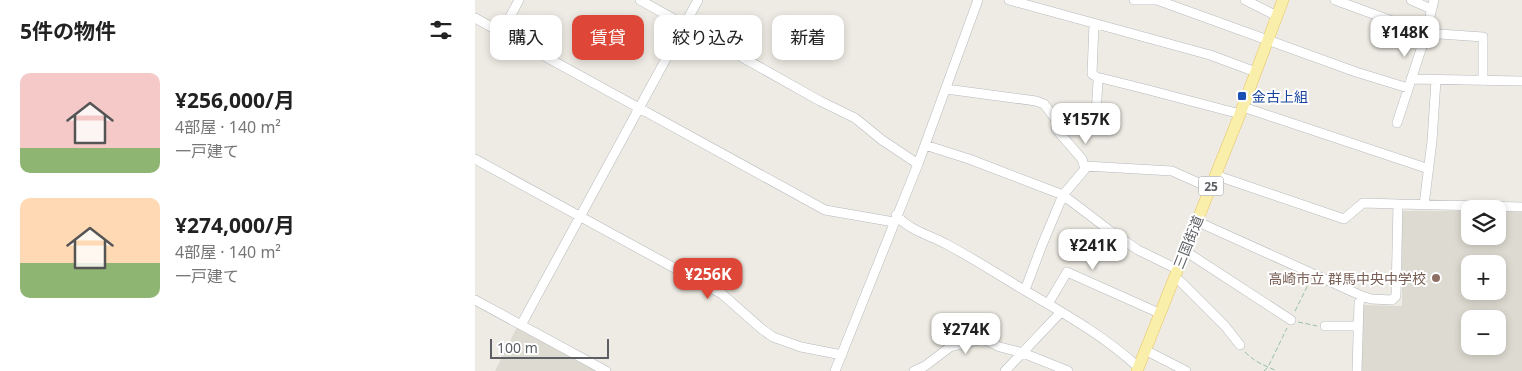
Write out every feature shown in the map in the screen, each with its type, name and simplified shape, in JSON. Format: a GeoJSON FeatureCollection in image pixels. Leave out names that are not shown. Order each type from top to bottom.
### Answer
{"type":"FeatureCollection","features":[{"type":"Feature","properties":{"kind":"main road","name":"三国街道"},"geometry":{"type":"LineString","coordinates":[[1137,369],[1241,111],[1283,0]]}},
{"type":"Feature","properties":{"kind":"street"},"geometry":{"type":"LineString","coordinates":[[511,15],[519,0]]}},
{"type":"Feature","properties":{"kind":"street"},"geometry":{"type":"LineString","coordinates":[[640,0],[668,15]]}},
{"type":"Feature","properties":{"kind":"street"},"geometry":{"type":"LineString","coordinates":[[690,15],[699,0]]}},
{"type":"Feature","properties":{"kind":"street"},"geometry":{"type":"LineString","coordinates":[[838,363],[918,164],[978,0]]}},
{"type":"Feature","properties":{"kind":"street"},"geometry":{"type":"LineString","coordinates":[[1009,0],[1210,55],[1256,72]]}},
{"type":"Feature","properties":{"kind":"street"},"geometry":{"type":"LineString","coordinates":[[1134,0],[1157,0],[1356,72],[1410,84],[1436,80],[1522,81]]}},
{"type":"Feature","properties":{"kind":"street"},"geometry":{"type":"LineString","coordinates":[[1245,0],[1277,16]]}},
{"type":"Feature","properties":{"kind":"street"},"geometry":{"type":"LineString","coordinates":[[1335,0],[1425,34],[1483,37],[1483,81]]}},
{"type":"Feature","properties":{"kind":"street"},"geometry":{"type":"LineString","coordinates":[[1397,123],[1433,5],[1411,0]]}},
{"type":"Feature","properties":{"kind":"street"},"geometry":{"type":"LineString","coordinates":[[475,18],[490,26]]}},
{"type":"Feature","properties":{"kind":"street"},"geometry":{"type":"LineString","coordinates":[[1094,24],[1092,74],[1099,79],[1241,111],[1429,169]]}},
{"type":"Feature","properties":{"kind":"street"},"geometry":{"type":"LineString","coordinates":[[553,60],[825,210],[895,218],[911,228],[947,244],[1108,341],[1137,369]]}},
{"type":"Feature","properties":{"kind":"street"},"geometry":{"type":"LineString","coordinates":[[521,325],[666,60]]}},
{"type":"Feature","properties":{"kind":"street"},"geometry":{"type":"LineString","coordinates":[[748,60],[820,101],[855,118],[882,140],[918,164]]}},
{"type":"Feature","properties":{"kind":"street"},"geometry":{"type":"LineString","coordinates":[[1057,121],[1096,114],[1099,79]]}},
{"type":"Feature","properties":{"kind":"street"},"geometry":{"type":"LineString","coordinates":[[1424,205],[1432,141],[1436,80]]}},
{"type":"Feature","properties":{"kind":"street"},"geometry":{"type":"LineString","coordinates":[[946,89],[1036,101],[1043,104],[1057,121],[1056,130],[1082,159],[1085,166],[1085,169],[1063,195],[1025,290]]}},
{"type":"Feature","properties":{"kind":"street"},"geometry":{"type":"LineString","coordinates":[[925,145],[969,159],[1063,195],[1116,235],[1176,273],[1181,282],[1225,326],[1240,345]]}},
{"type":"Feature","properties":{"kind":"street"},"geometry":{"type":"LineString","coordinates":[[475,159],[722,294],[773,337],[838,363],[845,371]]}},
{"type":"Feature","properties":{"kind":"street"},"geometry":{"type":"LineString","coordinates":[[1085,166],[1172,171],[1210,188]]}},
{"type":"Feature","properties":{"kind":"street"},"geometry":{"type":"LineString","coordinates":[[1215,175],[1343,219],[1363,203],[1522,207]]}},
{"type":"Feature","properties":{"kind":"street"},"geometry":{"type":"LineString","coordinates":[[1196,221],[1362,296],[1371,299],[1392,300],[1396,296],[1398,204]]}},
{"type":"Feature","properties":{"kind":"street"},"geometry":{"type":"LineString","coordinates":[[1185,251],[1291,320]]}},
{"type":"Feature","properties":{"kind":"street"},"geometry":{"type":"LineString","coordinates":[[1048,304],[1067,272],[1159,313]]}},
{"type":"Feature","properties":{"kind":"street"},"geometry":{"type":"LineString","coordinates":[[1357,371],[1359,303],[1362,296]]}},
{"type":"Feature","properties":{"kind":"street"},"geometry":{"type":"LineString","coordinates":[[475,300],[606,371]]}},
{"type":"Feature","properties":{"kind":"street"},"geometry":{"type":"LineString","coordinates":[[1005,371],[1061,312]]}},
{"type":"Feature","properties":{"kind":"street"},"geometry":{"type":"LineString","coordinates":[[1325,326],[1358,326]]}},
{"type":"Feature","properties":{"kind":"street"},"geometry":{"type":"LineString","coordinates":[[914,371],[925,366],[944,350],[977,339],[987,340],[1068,371]]}},
{"type":"Feature","properties":{"kind":"street"},"geometry":{"type":"LineString","coordinates":[[1145,350],[1186,371]]}},
{"type":"Feature","properties":{"kind":"path"},"geometry":{"type":"LineString","coordinates":[[1291,320],[1315,326],[1325,326]]}},
{"type":"Feature","properties":{"kind":"path"},"geometry":{"type":"LineString","coordinates":[[1240,345],[1252,359],[1263,366],[1277,371]]}},
{"type":"Feature","properties":{"kind":"path"},"geometry":{"type":"LineString","coordinates":[[1265,371],[1268,367]]}},
{"type":"Feature","properties":{"kind":"shaded area","name":"高崎市立 群馬中央中学校"},"geometry":{"type":"Polygon","coordinates":[[[1402,211],[1461,211],[1461,245],[1506,245],[1506,211],[1522,211],[1522,371],[1360,371],[1362,305],[1402,306],[1402,211]]]}},
{"type":"Feature","properties":{"kind":"shaded area"},"geometry":{"type":"Polygon","coordinates":[[[517,327],[600,371],[495,371],[517,327]]]}},
{"type":"Feature","properties":{"kind":"place","name":"金古上組"},"geometry":{"type":"Point","coordinates":[1242,96]}},
{"type":"Feature","properties":{"kind":"place","name":"高崎市立 群馬中央中学校"},"geometry":{"type":"Point","coordinates":[1436,278]}}]}
